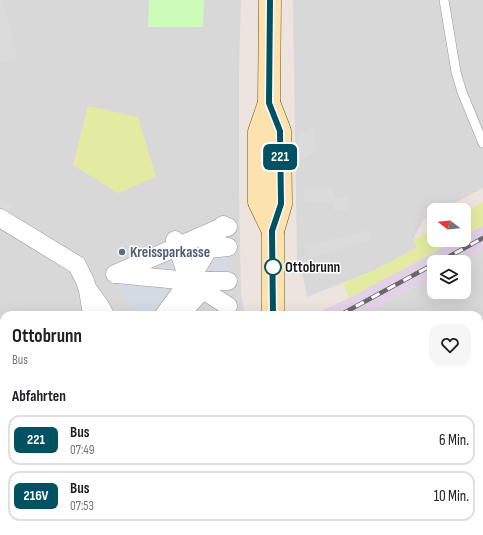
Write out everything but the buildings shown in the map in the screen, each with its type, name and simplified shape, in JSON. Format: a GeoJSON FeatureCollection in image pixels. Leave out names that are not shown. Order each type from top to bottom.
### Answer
{"type":"FeatureCollection","features":[{"type":"Feature","properties":{"kind":"street"},"geometry":{"type":"LineString","coordinates":[[270,0],[269,103],[280,131],[281,204],[272,231],[273,311]]}},
{"type":"Feature","properties":{"kind":"street"},"geometry":{"type":"LineString","coordinates":[[0,218],[76,266],[88,290],[91,311]]}},
{"type":"Feature","properties":{"kind":"street"},"geometry":{"type":"LineString","coordinates":[[171,311],[197,296],[209,249],[226,224],[176,243],[115,274],[197,296],[228,306]]}},
{"type":"Feature","properties":{"kind":"street"},"geometry":{"type":"LineString","coordinates":[[176,243],[197,296]]}},
{"type":"Feature","properties":{"kind":"street"},"geometry":{"type":"LineString","coordinates":[[209,249],[228,247]]}},
{"type":"Feature","properties":{"kind":"street"},"geometry":{"type":"LineString","coordinates":[[88,290],[103,311]]}},
{"type":"Feature","properties":{"kind":"lane"},"geometry":{"type":"LineString","coordinates":[[444,0],[456,72],[462,92],[483,143]]}},
{"type":"Feature","properties":{"kind":"shaded area"},"geometry":{"type":"Polygon","coordinates":[[[0,0],[241,0],[239,73],[239,187],[241,293],[244,311],[0,311],[0,0]]]}},
{"type":"Feature","properties":{"kind":"shaded area"},"geometry":{"type":"Polygon","coordinates":[[[0,0],[2,0],[18,58],[0,63],[0,0]]]}},
{"type":"Feature","properties":{"kind":"shaded area"},"geometry":{"type":"Polygon","coordinates":[[[293,0],[483,0],[483,188],[454,203],[427,203],[427,218],[423,220],[413,240],[417,247],[377,269],[307,297],[301,267],[297,263],[293,0]]]}},
{"type":"Feature","properties":{"kind":"shaded area"},"geometry":{"type":"Polygon","coordinates":[[[313,127],[317,152],[297,161],[297,135],[313,127]]]}},
{"type":"Feature","properties":{"kind":"shaded area"},"geometry":{"type":"Polygon","coordinates":[[[304,188],[334,189],[334,197],[348,197],[348,210],[333,210],[333,202],[304,201],[304,188]]]}},
{"type":"Feature","properties":{"kind":"shaded area"},"geometry":{"type":"Polygon","coordinates":[[[0,198],[13,206],[8,214],[0,209],[0,198]]]}},
{"type":"Feature","properties":{"kind":"shaded area"},"geometry":{"type":"Polygon","coordinates":[[[228,217],[228,306],[225,311],[219,311],[203,297],[195,305],[199,311],[132,311],[110,266],[228,217]]]}},
{"type":"Feature","properties":{"kind":"shaded area"},"geometry":{"type":"Polygon","coordinates":[[[483,226],[483,250],[471,256],[471,255],[429,255],[444,247],[471,247],[471,232],[483,226]]]}},
{"type":"Feature","properties":{"kind":"shaded area"},"geometry":{"type":"Polygon","coordinates":[[[368,230],[371,241],[308,258],[305,246],[368,230]]]}},
{"type":"Feature","properties":{"kind":"shaded area"},"geometry":{"type":"Polygon","coordinates":[[[483,250],[483,311],[368,311],[427,280],[427,299],[471,299],[471,256],[483,250]]]}},
{"type":"Feature","properties":{"kind":"shaded area"},"geometry":{"type":"Polygon","coordinates":[[[427,256],[427,280],[368,311],[321,311],[427,256]]]}},
{"type":"Feature","properties":{"kind":"green space"},"geometry":{"type":"Polygon","coordinates":[[[149,0],[204,0],[203,27],[148,27],[149,0]]]}},
{"type":"Feature","properties":{"kind":"green space"},"geometry":{"type":"Polygon","coordinates":[[[88,106],[138,117],[156,177],[118,193],[73,165],[88,106]]]}},
{"type":"Feature","properties":{"kind":"green space"},"geometry":{"type":"Polygon","coordinates":[[[483,202],[483,226],[471,232],[471,209],[483,202]]]}},
{"type":"Feature","properties":{"kind":"green space"},"geometry":{"type":"Polygon","coordinates":[[[427,233],[427,247],[444,247],[349,298],[343,283],[377,269],[417,247],[413,240],[427,233]]]}},
{"type":"Feature","properties":{"kind":"railway"},"geometry":{"type":"LineString","coordinates":[[452,255],[483,238]]}},
{"type":"Feature","properties":{"kind":"railway"},"geometry":{"type":"LineString","coordinates":[[347,311],[427,268]]}},
{"type":"Feature","properties":{"kind":"bus line","name":"221"},"geometry":{"type":"LineString","coordinates":[[270,0],[269,103],[280,131],[281,204],[272,231],[273,311]]}},
{"type":"Feature","properties":{"kind":"place","name":"Kreissparkasse"},"geometry":{"type":"Point","coordinates":[122,252]}},
{"type":"Feature","properties":{"kind":"place","name":"Ottobrunn"},"geometry":{"type":"Point","coordinates":[273,267]}}]}
